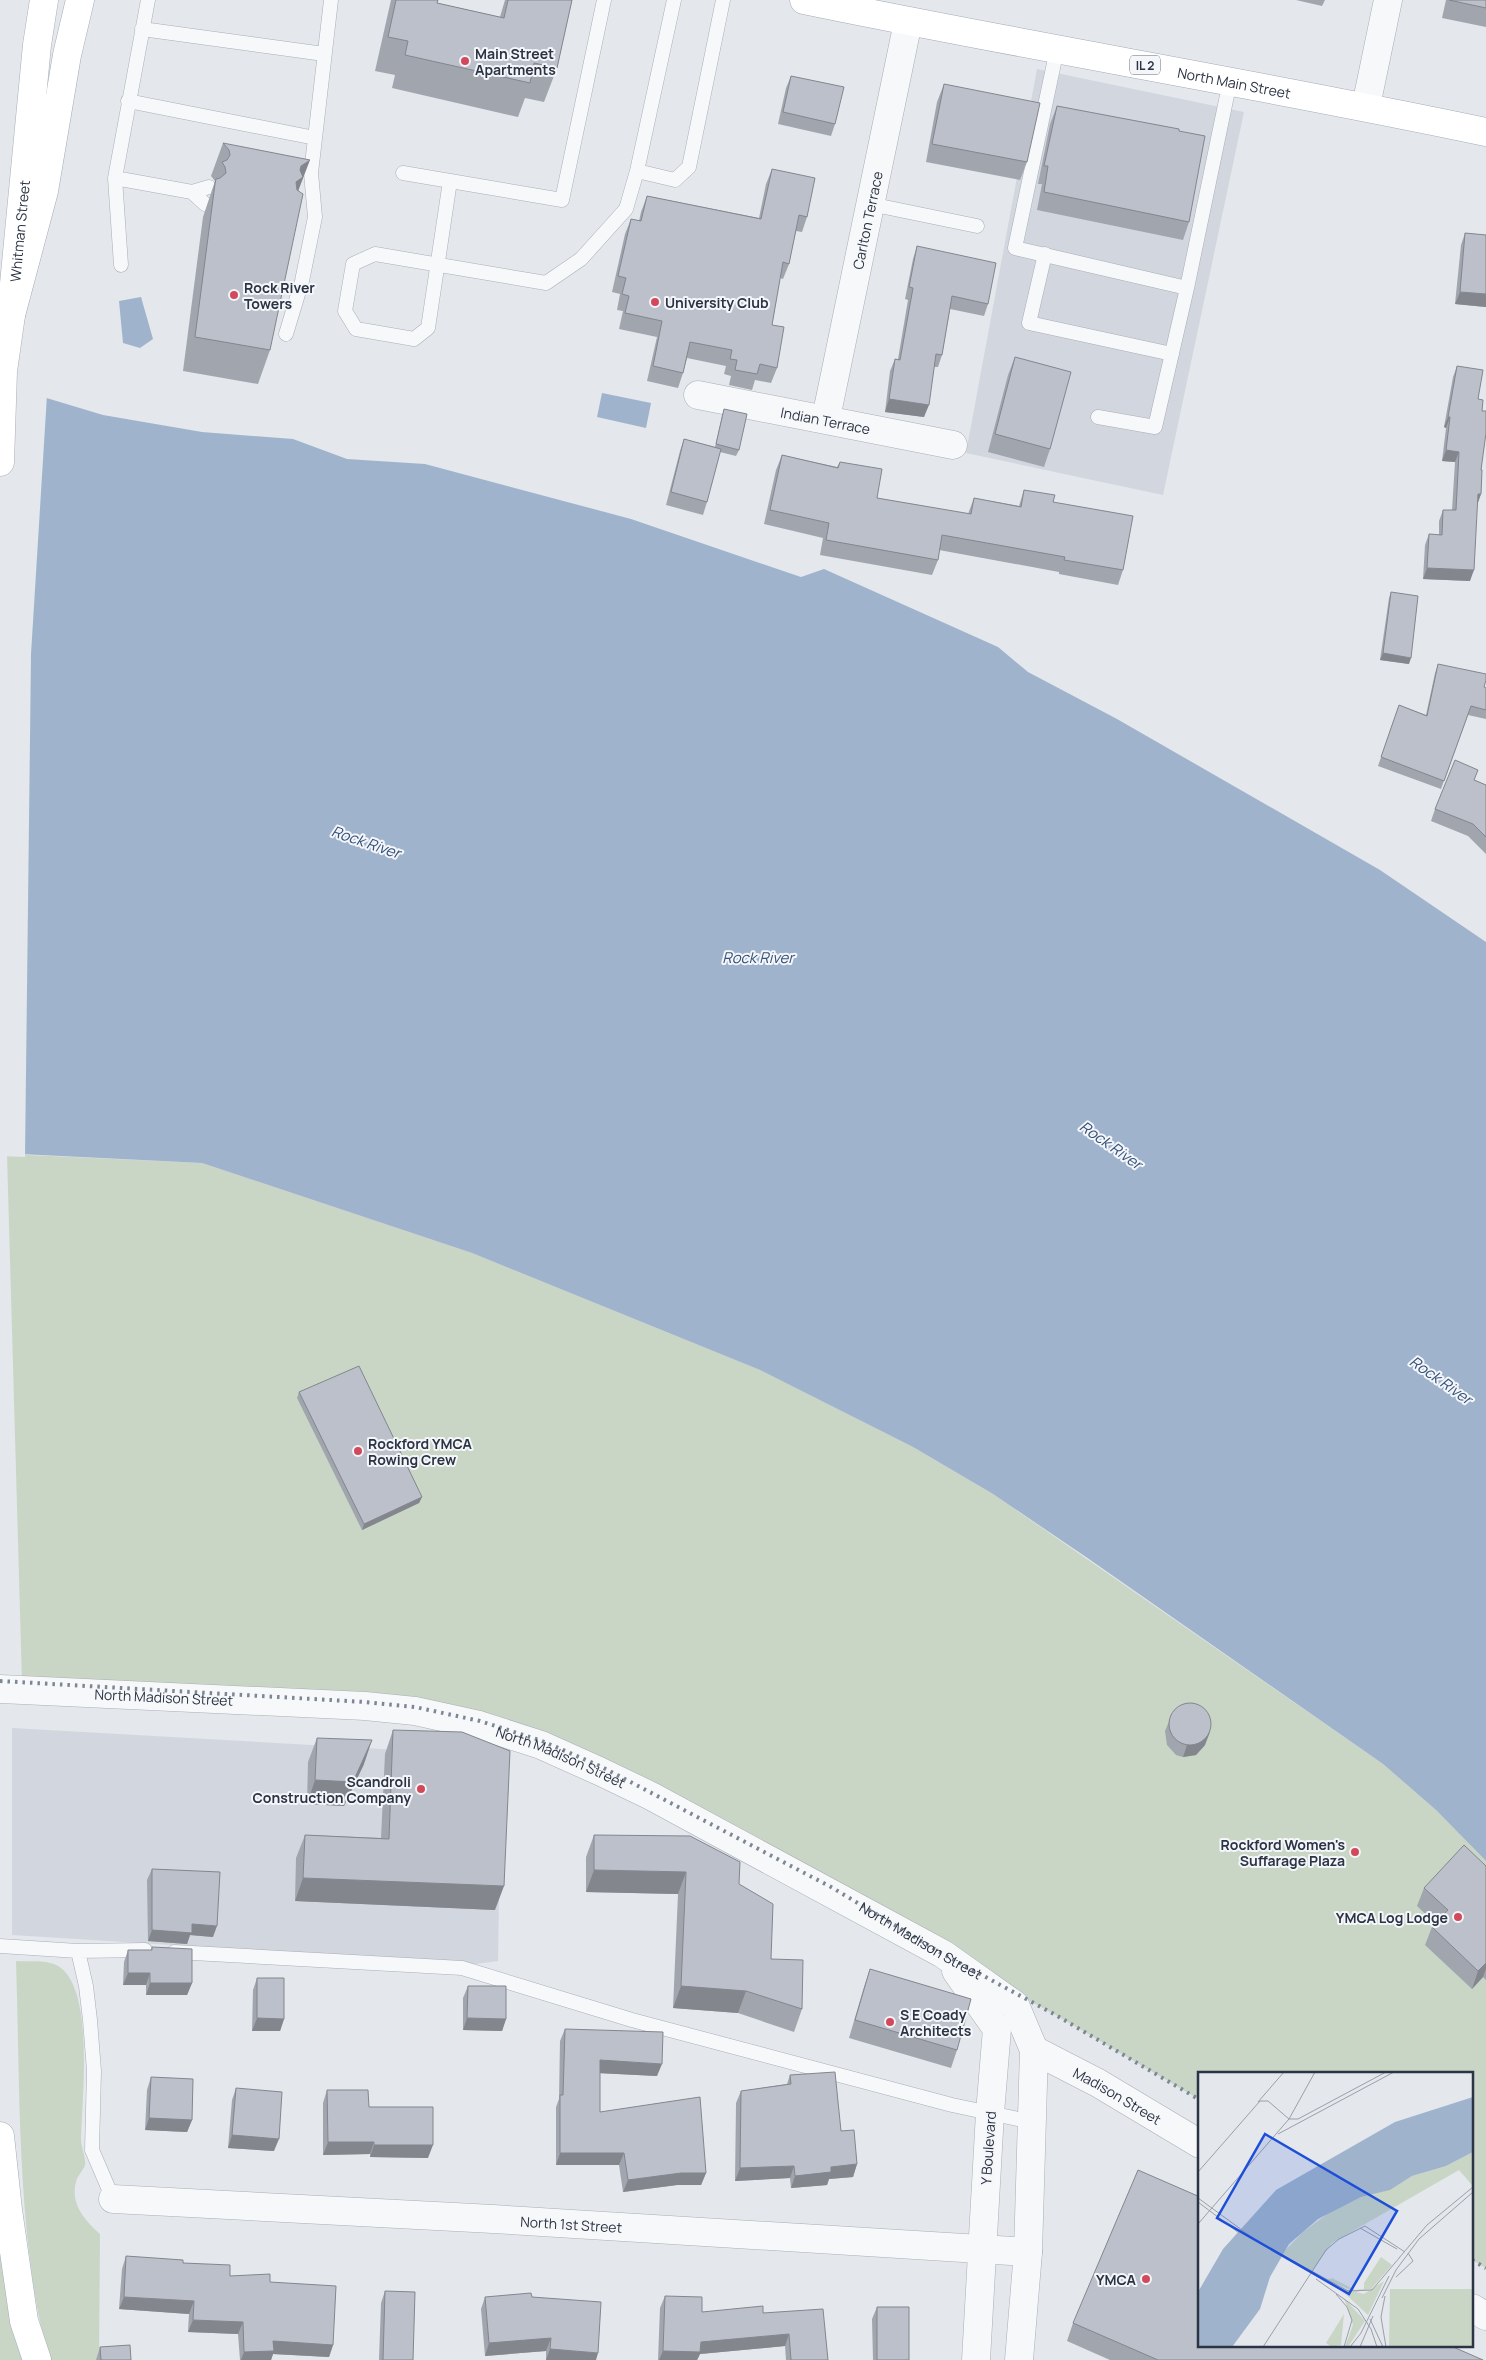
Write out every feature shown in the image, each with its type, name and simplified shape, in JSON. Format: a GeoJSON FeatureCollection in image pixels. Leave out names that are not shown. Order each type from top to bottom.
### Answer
{"type":"FeatureCollection","features":[{"type":"Feature","properties":{"kind":"main road","name":"Whitman Street"},"geometry":{"type":"LineString","coordinates":[[0,462],[3,371],[11,315],[37,45],[44,0]]}},
{"type":"Feature","properties":{"kind":"main road"},"geometry":{"type":"LineString","coordinates":[[11,315],[44,191],[67,55],[80,0]]}},
{"type":"Feature","properties":{"kind":"main road","name":"North Main Street"},"geometry":{"type":"LineString","coordinates":[[804,0],[908,22],[1366,106],[1486,132]]}},
{"type":"Feature","properties":{"kind":"main road"},"geometry":{"type":"LineString","coordinates":[[0,2136],[8,2210],[24,2321],[37,2360]]}},
{"type":"Feature","properties":{"kind":"street"},"geometry":{"type":"LineString","coordinates":[[1366,106],[1388,0]]}},
{"type":"Feature","properties":{"kind":"street","name":"Carlton Terrace"},"geometry":{"type":"LineString","coordinates":[[826,418],[908,22]]}},
{"type":"Feature","properties":{"kind":"street","name":"Indian Terrace"},"geometry":{"type":"LineString","coordinates":[[698,394],[826,418],[953,445]]}},
{"type":"Feature","properties":{"kind":"street","name":"North Madison Street"},"geometry":{"type":"LineString","coordinates":[[0,1689],[365,1706],[415,1711],[479,1725],[541,1745],[633,1788],[943,1954],[1015,2005],[1034,2050]]}},
{"type":"Feature","properties":{"kind":"street","name":"Y Boulevard"},"geometry":{"type":"LineString","coordinates":[[943,1954],[997,2029],[990,2113],[976,2360]]}},
{"type":"Feature","properties":{"kind":"street"},"geometry":{"type":"LineString","coordinates":[[1019,2360],[1028,2252],[1034,2050]]}},
{"type":"Feature","properties":{"kind":"street","name":"Madison Street"},"geometry":{"type":"LineString","coordinates":[[1034,2050],[1098,2083],[1198,2143]]}},
{"type":"Feature","properties":{"kind":"street","name":"North 1st Street"},"geometry":{"type":"LineString","coordinates":[[113,2199],[493,2219],[1028,2252]]}},
{"type":"Feature","properties":{"kind":"street"},"geometry":{"type":"LineString","coordinates":[[1474,2309],[1486,2316]]}},
{"type":"Feature","properties":{"kind":"lane"},"geometry":{"type":"LineString","coordinates":[[121,265],[115,178],[148,0]]}},
{"type":"Feature","properties":{"kind":"lane"},"geometry":{"type":"LineString","coordinates":[[286,334],[302,281],[315,217],[311,173],[331,0]]}},
{"type":"Feature","properties":{"kind":"lane"},"geometry":{"type":"LineString","coordinates":[[403,172],[562,200],[604,0]]}},
{"type":"Feature","properties":{"kind":"lane"},"geometry":{"type":"LineString","coordinates":[[450,181],[438,264],[428,328],[414,340],[356,329],[346,311],[353,264],[375,254],[438,264],[546,283],[581,259],[626,209],[637,171],[674,0]]}},
{"type":"Feature","properties":{"kind":"lane"},"geometry":{"type":"LineString","coordinates":[[637,171],[675,180],[689,167],[723,0]]}},
{"type":"Feature","properties":{"kind":"lane"},"geometry":{"type":"LineString","coordinates":[[142,28],[324,54]]}},
{"type":"Feature","properties":{"kind":"lane"},"geometry":{"type":"LineString","coordinates":[[1057,49],[1015,248],[1187,288]]}},
{"type":"Feature","properties":{"kind":"lane"},"geometry":{"type":"LineString","coordinates":[[1098,417],[1155,428],[1187,288],[1230,81]]}},
{"type":"Feature","properties":{"kind":"lane"},"geometry":{"type":"LineString","coordinates":[[128,101],[315,138]]}},
{"type":"Feature","properties":{"kind":"lane"},"geometry":{"type":"LineString","coordinates":[[115,178],[192,192],[209,187]]}},
{"type":"Feature","properties":{"kind":"lane"},"geometry":{"type":"LineString","coordinates":[[192,192],[206,204]]}},
{"type":"Feature","properties":{"kind":"lane"},"geometry":{"type":"LineString","coordinates":[[870,204],[977,226]]}},
{"type":"Feature","properties":{"kind":"lane"},"geometry":{"type":"LineString","coordinates":[[301,213],[315,217]]}},
{"type":"Feature","properties":{"kind":"lane"},"geometry":{"type":"LineString","coordinates":[[1045,254],[1029,323],[1172,354]]}},
{"type":"Feature","properties":{"kind":"lane"},"geometry":{"type":"LineString","coordinates":[[0,1946],[78,1951],[143,1950],[462,1968],[632,2020],[952,2105],[1032,2122]]}},
{"type":"Feature","properties":{"kind":"lane"},"geometry":{"type":"LineString","coordinates":[[78,1951],[86,1986],[94,2071],[92,2150],[113,2199]]}},
{"type":"Feature","properties":{"kind":"shaded area"},"geometry":{"type":"Polygon","coordinates":[[[1037,69],[1244,112],[1163,495],[966,453],[1037,69]]]}},
{"type":"Feature","properties":{"kind":"shaded area"},"geometry":{"type":"Polygon","coordinates":[[[12,1728],[452,1753],[501,1775],[498,1961],[476,1964],[12,1935],[12,1728]]]}},
{"type":"Feature","properties":{"kind":"green space"},"geometry":{"type":"Polygon","coordinates":[[[7,1154],[202,1163],[472,1253],[760,1370],[913,1447],[993,1494],[1383,1764],[1436,1810],[1486,1861],[1486,2268],[1474,2261],[1474,2072],[1198,2072],[1198,2099],[1054,2014],[943,1954],[480,1721],[22,1682],[7,1154]]]}},
{"type":"Feature","properties":{"kind":"green space"},"geometry":{"type":"Polygon","coordinates":[[[16,1961],[46,1962],[61,1968],[71,1981],[78,2000],[84,2048],[81,2139],[85,2165],[77,2180],[75,2198],[84,2218],[100,2234],[99,2360],[50,2360],[38,2313],[24,2200],[20,2132],[16,1961]]]}},
{"type":"Feature","properties":{"kind":"green space"},"geometry":{"type":"Polygon","coordinates":[[[0,2241],[3,2275],[22,2360],[0,2360],[0,2241]]]}},
{"type":"Feature","properties":{"kind":"water"},"geometry":{"type":"Polygon","coordinates":[[[141,297],[153,339],[140,348],[123,343],[119,301],[141,297]]]}},
{"type":"Feature","properties":{"kind":"water","name":"Rock River"},"geometry":{"type":"Polygon","coordinates":[[[0,384],[103,415],[202,432],[293,439],[347,459],[425,464],[631,519],[801,577],[824,569],[998,647],[1028,672],[1117,719],[1380,870],[1486,942],[1486,1861],[1436,1810],[1383,1764],[993,1494],[913,1447],[760,1370],[472,1253],[202,1163],[0,1153],[0,384]]]}},
{"type":"Feature","properties":{"kind":"water"},"geometry":{"type":"Polygon","coordinates":[[[602,393],[651,403],[646,428],[597,417],[602,393]]]}},
{"type":"Feature","properties":{"kind":"pier"},"geometry":{"type":"Polygon","coordinates":[[[0,382],[47,395],[31,654],[25,1157],[0,1156],[0,382]]]}},
{"type":"Feature","properties":{"kind":"building"},"geometry":{"type":"Polygon","coordinates":[[[396,0],[438,0],[437,3],[504,18],[508,0],[572,0],[557,68],[534,63],[530,83],[405,55],[408,41],[388,37],[396,0]]]}},
{"type":"Feature","properties":{"kind":"building"},"geometry":{"type":"Polygon","coordinates":[[[1449,0],[1486,0],[1486,8],[1449,0]]]}},
{"type":"Feature","properties":{"kind":"building"},"geometry":{"type":"Polygon","coordinates":[[[791,76],[844,87],[835,124],[783,112],[791,76]]]}},
{"type":"Feature","properties":{"kind":"building"},"geometry":{"type":"Polygon","coordinates":[[[944,84],[1040,103],[1027,162],[932,144],[944,84]]]}},
{"type":"Feature","properties":{"kind":"building"},"geometry":{"type":"Polygon","coordinates":[[[1057,106],[1179,129],[1179,131],[1205,136],[1189,222],[1044,192],[1048,166],[1044,166],[1057,106]]]}},
{"type":"Feature","properties":{"kind":"building","name":"Rock River Towers"},"geometry":{"type":"Polygon","coordinates":[[[223,143],[310,160],[301,166],[300,170],[303,177],[296,182],[297,190],[303,194],[270,350],[195,337],[215,184],[216,179],[226,173],[222,162],[227,160],[230,155],[229,150],[223,143]]]}},
{"type":"Feature","properties":{"kind":"building"},"geometry":{"type":"Polygon","coordinates":[[[772,169],[815,178],[807,217],[799,215],[789,264],[783,262],[772,325],[784,327],[777,368],[760,364],[757,374],[735,370],[737,360],[730,359],[732,350],[690,342],[683,373],[653,366],[662,321],[625,313],[629,296],[622,294],[626,278],[618,276],[631,219],[641,221],[647,196],[761,219],[772,169]]]}},
{"type":"Feature","properties":{"kind":"building"},"geometry":{"type":"Polygon","coordinates":[[[1465,233],[1486,235],[1486,294],[1460,292],[1465,233]]]}},
{"type":"Feature","properties":{"kind":"building"},"geometry":{"type":"Polygon","coordinates":[[[917,246],[996,263],[988,304],[952,296],[942,355],[936,354],[929,405],[889,399],[895,359],[900,360],[913,288],[909,287],[917,246]]]}},
{"type":"Feature","properties":{"kind":"building"},"geometry":{"type":"Polygon","coordinates":[[[1015,357],[1071,372],[1050,449],[995,434],[1015,357]]]}},
{"type":"Feature","properties":{"kind":"building"},"geometry":{"type":"Polygon","coordinates":[[[1457,366],[1483,370],[1478,399],[1483,400],[1482,411],[1486,411],[1486,433],[1481,470],[1481,494],[1478,494],[1474,570],[1427,568],[1429,534],[1442,535],[1443,510],[1456,510],[1459,452],[1446,450],[1450,417],[1448,417],[1457,366]]]}},
{"type":"Feature","properties":{"kind":"building"},"geometry":{"type":"Polygon","coordinates":[[[724,409],[747,414],[739,450],[716,444],[724,409]]]}},
{"type":"Feature","properties":{"kind":"building"},"geometry":{"type":"Polygon","coordinates":[[[684,439],[721,449],[707,502],[671,492],[684,439]]]}},
{"type":"Feature","properties":{"kind":"building"},"geometry":{"type":"Polygon","coordinates":[[[782,455],[838,468],[840,462],[882,469],[877,498],[971,514],[974,498],[1021,507],[1024,490],[1055,495],[1053,502],[1133,516],[1123,570],[1064,560],[1065,557],[942,535],[938,560],[826,540],[829,523],[770,510],[782,455]]]}},
{"type":"Feature","properties":{"kind":"building"},"geometry":{"type":"Polygon","coordinates":[[[1391,592],[1418,596],[1411,658],[1383,653],[1391,592]]]}},
{"type":"Feature","properties":{"kind":"building"},"geometry":{"type":"Polygon","coordinates":[[[1438,664],[1486,674],[1484,687],[1486,688],[1486,710],[1471,706],[1444,781],[1381,757],[1399,705],[1427,716],[1438,664]]]}},
{"type":"Feature","properties":{"kind":"building"},"geometry":{"type":"Polygon","coordinates":[[[1455,760],[1478,770],[1474,780],[1486,785],[1486,837],[1473,824],[1435,809],[1455,760]]]}},
{"type":"Feature","properties":{"kind":"building","name":"Rockford YMCA Rowing Crew"},"geometry":{"type":"Polygon","coordinates":[[[359,1366],[422,1497],[364,1524],[299,1392],[359,1366]]]}},
{"type":"Feature","properties":{"kind":"building"},"geometry":{"type":"Polygon","coordinates":[[[1190,1703],[1205,1709],[1211,1724],[1205,1739],[1190,1745],[1175,1739],[1169,1724],[1175,1709],[1190,1703]]]}},
{"type":"Feature","properties":{"kind":"building"},"geometry":{"type":"Polygon","coordinates":[[[393,1730],[462,1732],[510,1751],[504,1886],[303,1878],[305,1835],[389,1839],[393,1730]]]}},
{"type":"Feature","properties":{"kind":"building"},"geometry":{"type":"Polygon","coordinates":[[[317,1738],[372,1740],[353,1782],[315,1780],[317,1738]]]}},
{"type":"Feature","properties":{"kind":"building"},"geometry":{"type":"Polygon","coordinates":[[[594,1835],[690,1836],[740,1862],[739,1884],[773,1904],[771,1959],[803,1960],[802,2009],[746,1991],[681,1986],[686,1872],[594,1870],[594,1835]]]}},
{"type":"Feature","properties":{"kind":"building","name":"YMCA Log Lodge"},"geometry":{"type":"Polygon","coordinates":[[[1464,1845],[1486,1866],[1486,1963],[1478,1971],[1432,1927],[1448,1910],[1424,1888],[1464,1845]]]}},
{"type":"Feature","properties":{"kind":"building"},"geometry":{"type":"Polygon","coordinates":[[[152,1869],[220,1872],[217,1926],[192,1924],[192,1933],[152,1930],[152,1869]]]}},
{"type":"Feature","properties":{"kind":"building"},"geometry":{"type":"Polygon","coordinates":[[[152,1947],[192,1949],[192,1983],[150,1983],[150,1973],[128,1973],[128,1950],[152,1950],[152,1947]]]}},
{"type":"Feature","properties":{"kind":"building"},"geometry":{"type":"Polygon","coordinates":[[[870,1969],[971,1999],[957,2050],[855,2020],[870,1969]]]}},
{"type":"Feature","properties":{"kind":"building"},"geometry":{"type":"Polygon","coordinates":[[[257,1978],[284,1978],[284,2019],[257,2018],[257,1978]]]}},
{"type":"Feature","properties":{"kind":"building"},"geometry":{"type":"Polygon","coordinates":[[[468,1986],[506,1986],[506,2019],[467,2018],[468,1986]]]}},
{"type":"Feature","properties":{"kind":"building"},"geometry":{"type":"Polygon","coordinates":[[[565,2029],[663,2032],[662,2064],[600,2060],[600,2112],[700,2097],[706,2173],[681,2173],[628,2180],[624,2153],[560,2153],[560,2095],[563,2095],[565,2029]]]}},
{"type":"Feature","properties":{"kind":"building"},"geometry":{"type":"Polygon","coordinates":[[[835,2072],[841,2131],[854,2130],[857,2164],[831,2167],[831,2172],[795,2176],[794,2166],[740,2168],[741,2091],[791,2084],[790,2075],[835,2072]]]}},
{"type":"Feature","properties":{"kind":"building"},"geometry":{"type":"Polygon","coordinates":[[[151,2077],[193,2079],[192,2120],[149,2118],[151,2077]]]}},
{"type":"Feature","properties":{"kind":"building"},"geometry":{"type":"Polygon","coordinates":[[[236,2088],[282,2092],[279,2139],[232,2135],[236,2088]]]}},
{"type":"Feature","properties":{"kind":"building"},"geometry":{"type":"Polygon","coordinates":[[[327,2090],[368,2090],[369,2107],[433,2107],[433,2145],[374,2145],[374,2142],[328,2142],[327,2090]]]}},
{"type":"Feature","properties":{"kind":"building","name":"YMCA"},"geometry":{"type":"Polygon","coordinates":[[[1138,2170],[1198,2196],[1198,2348],[1456,2348],[1483,2360],[1158,2360],[1073,2323],[1138,2170]]]}},
{"type":"Feature","properties":{"kind":"building"},"geometry":{"type":"Polygon","coordinates":[[[126,2256],[183,2260],[183,2263],[230,2265],[230,2276],[270,2274],[270,2282],[336,2286],[333,2345],[273,2341],[274,2351],[244,2352],[243,2322],[193,2320],[194,2301],[124,2297],[126,2256]]]}},
{"type":"Feature","properties":{"kind":"building"},"geometry":{"type":"Polygon","coordinates":[[[385,2291],[415,2292],[413,2360],[383,2360],[385,2291]]]}},
{"type":"Feature","properties":{"kind":"building"},"geometry":{"type":"Polygon","coordinates":[[[531,2293],[532,2297],[601,2302],[598,2353],[550,2349],[551,2338],[489,2343],[485,2297],[531,2293]]]}},
{"type":"Feature","properties":{"kind":"building"},"geometry":{"type":"Polygon","coordinates":[[[665,2296],[702,2297],[702,2312],[763,2306],[763,2313],[823,2309],[828,2360],[791,2360],[789,2334],[701,2342],[700,2352],[663,2351],[665,2296]]]}},
{"type":"Feature","properties":{"kind":"building"},"geometry":{"type":"Polygon","coordinates":[[[877,2307],[909,2307],[909,2360],[877,2360],[877,2307]]]}},
{"type":"Feature","properties":{"kind":"building"},"geometry":{"type":"Polygon","coordinates":[[[130,2345],[131,2360],[101,2360],[100,2347],[130,2345]]]}},
{"type":"Feature","properties":{"kind":"railway"},"geometry":{"type":"LineString","coordinates":[[0,1681],[365,1702],[415,1707],[480,1721],[542,1741],[600,1766],[831,1887],[943,1954],[1054,2014],[1198,2099]]}},
{"type":"Feature","properties":{"kind":"railway"},"geometry":{"type":"LineString","coordinates":[[1474,2261],[1486,2268]]}},
{"type":"Feature","properties":{"kind":"place","name":"Main Street Apartments"},"geometry":{"type":"Point","coordinates":[465,61]}},
{"type":"Feature","properties":{"kind":"place","name":"Rock River Towers"},"geometry":{"type":"Point","coordinates":[234,295]}},
{"type":"Feature","properties":{"kind":"place","name":"University Club"},"geometry":{"type":"Point","coordinates":[655,302]}},
{"type":"Feature","properties":{"kind":"place","name":"Rockford YMCA Rowing Crew"},"geometry":{"type":"Point","coordinates":[358,1451]}},
{"type":"Feature","properties":{"kind":"place","name":"Scandroli Construction Company"},"geometry":{"type":"Point","coordinates":[421,1789]}},
{"type":"Feature","properties":{"kind":"place","name":"Rockford Women's Suffarage Plaza"},"geometry":{"type":"Point","coordinates":[1355,1852]}},
{"type":"Feature","properties":{"kind":"place","name":"YMCA Log Lodge"},"geometry":{"type":"Point","coordinates":[1458,1917]}},
{"type":"Feature","properties":{"kind":"place","name":"S E Coady Architects"},"geometry":{"type":"Point","coordinates":[890,2022]}},
{"type":"Feature","properties":{"kind":"place","name":"YMCA"},"geometry":{"type":"Point","coordinates":[1146,2279]}}]}
